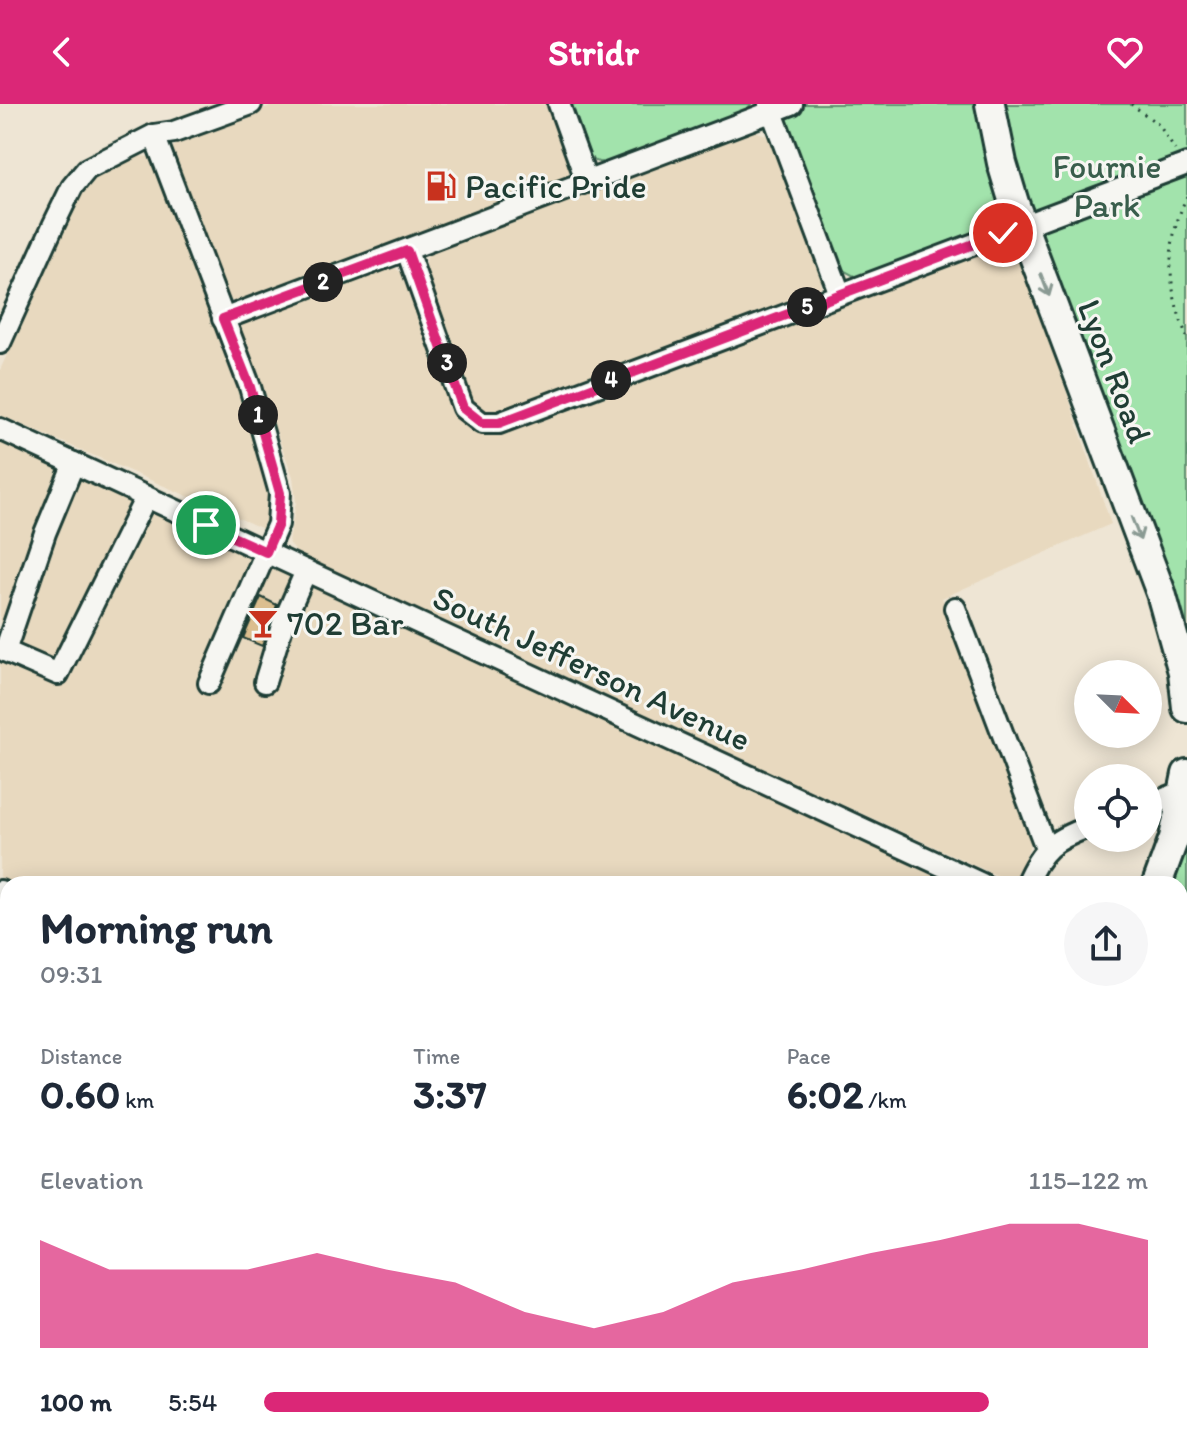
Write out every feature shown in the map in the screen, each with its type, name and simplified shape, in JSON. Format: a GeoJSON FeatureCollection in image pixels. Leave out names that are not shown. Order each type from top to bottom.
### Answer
{"type":"FeatureCollection","features":[{"type":"Feature","properties":{"kind":"highway","name":"Lyon Road"},"geometry":{"type":"LineString","coordinates":[[990,104],[1002,163],[1022,225],[1161,593],[1183,672],[1187,708]]}},
{"type":"Feature","properties":{"kind":"highway"},"geometry":{"type":"LineString","coordinates":[[1160,876],[1174,838],[1186,785]]}},
{"type":"Feature","properties":{"kind":"street"},"geometry":{"type":"LineString","coordinates":[[0,343],[72,187],[87,169],[154,135],[174,132],[251,104]]}},
{"type":"Feature","properties":{"kind":"street"},"geometry":{"type":"LineString","coordinates":[[559,104],[587,182]]}},
{"type":"Feature","properties":{"kind":"street"},"geometry":{"type":"LineString","coordinates":[[223,319],[587,182],[770,108],[792,104]]}},
{"type":"Feature","properties":{"kind":"street"},"geometry":{"type":"LineString","coordinates":[[770,108],[840,294]]}},
{"type":"Feature","properties":{"kind":"street"},"geometry":{"type":"LineString","coordinates":[[154,135],[250,387],[280,493],[278,524],[209,683]]}},
{"type":"Feature","properties":{"kind":"street"},"geometry":{"type":"LineString","coordinates":[[407,251],[463,408],[482,423],[499,423],[1184,165]]}},
{"type":"Feature","properties":{"kind":"street","name":"South Jefferson Avenue"},"geometry":{"type":"LineString","coordinates":[[0,429],[965,876]]}},
{"type":"Feature","properties":{"kind":"street"},"geometry":{"type":"LineString","coordinates":[[74,463],[32,569],[5,651],[58,674],[146,497]]}},
{"type":"Feature","properties":{"kind":"street"},"geometry":{"type":"LineString","coordinates":[[265,682],[277,640],[306,571]]}},
{"type":"Feature","properties":{"kind":"street"},"geometry":{"type":"LineString","coordinates":[[955,608],[1046,848]]}},
{"type":"Feature","properties":{"kind":"street"},"geometry":{"type":"LineString","coordinates":[[1162,798],[1186,785]]}},
{"type":"Feature","properties":{"kind":"street"},"geometry":{"type":"LineString","coordinates":[[1030,876],[1046,848],[1074,832]]}},
{"type":"Feature","properties":{"kind":"path"},"geometry":{"type":"LineString","coordinates":[[1131,104],[1159,125],[1184,165],[1187,196],[1175,222],[1170,269],[1174,303],[1187,337]]}},
{"type":"Feature","properties":{"kind":"shaded area"},"geometry":{"type":"Polygon","coordinates":[[[276,104],[549,104],[571,166],[560,183],[235,302],[228,298],[173,147],[179,141],[276,104]]]}},
{"type":"Feature","properties":{"kind":"shaded area"},"geometry":{"type":"Polygon","coordinates":[[[754,131],[766,135],[774,145],[822,275],[821,286],[814,294],[501,413],[492,413],[476,406],[424,272],[427,257],[432,252],[754,131]]]}},
{"type":"Feature","properties":{"kind":"shaded area"},"geometry":{"type":"Polygon","coordinates":[[[139,156],[149,157],[152,161],[270,477],[273,510],[266,530],[0,415],[0,370],[79,197],[102,172],[139,156]]]}},
{"type":"Feature","properties":{"kind":"shaded area"},"geometry":{"type":"Polygon","coordinates":[[[1005,245],[1017,248],[1111,524],[942,598],[1033,837],[1015,876],[998,876],[295,551],[289,542],[296,502],[293,477],[240,332],[242,326],[383,268],[394,268],[406,275],[473,427],[497,436],[1005,245]]]}},
{"type":"Feature","properties":{"kind":"shaded area"},"geometry":{"type":"Polygon","coordinates":[[[0,441],[938,876],[0,876],[0,441]]]}},
{"type":"Feature","properties":{"kind":"green space"},"geometry":{"type":"Polygon","coordinates":[[[570,104],[751,104],[744,113],[609,164],[595,161],[590,156],[570,104]]]}},
{"type":"Feature","properties":{"kind":"green space"},"geometry":{"type":"Polygon","coordinates":[[[780,104],[979,104],[1003,210],[998,222],[863,277],[841,269],[780,104]]]}},
{"type":"Feature","properties":{"kind":"green space","name":"Fournie Park"},"geometry":{"type":"Polygon","coordinates":[[[1005,104],[1187,104],[1187,632],[1166,566],[1020,181],[1005,104]]]}},
{"type":"Feature","properties":{"kind":"green space"},"geometry":{"type":"Polygon","coordinates":[[[1187,840],[1187,876],[1175,876],[1187,840]]]}},
{"type":"Feature","properties":{"kind":"building","name":"702 Bar"},"geometry":{"type":"Polygon","coordinates":[[[261,597],[277,605],[262,646],[243,638],[261,597]]]}},
{"type":"Feature","properties":{"kind":"place","name":"Pacific Pride"},"geometry":{"type":"Point","coordinates":[441,186]}},
{"type":"Feature","properties":{"kind":"place","name":"702 Bar"},"geometry":{"type":"Point","coordinates":[263,623]}},
{"type":"Feature","properties":{"kind":"route"},"geometry":{"type":"LineString","coordinates":[[206,525],[266,552],[278,524],[280,493],[250,387],[223,319],[407,251],[463,408],[482,423],[499,423],[1003,233]]}}]}
